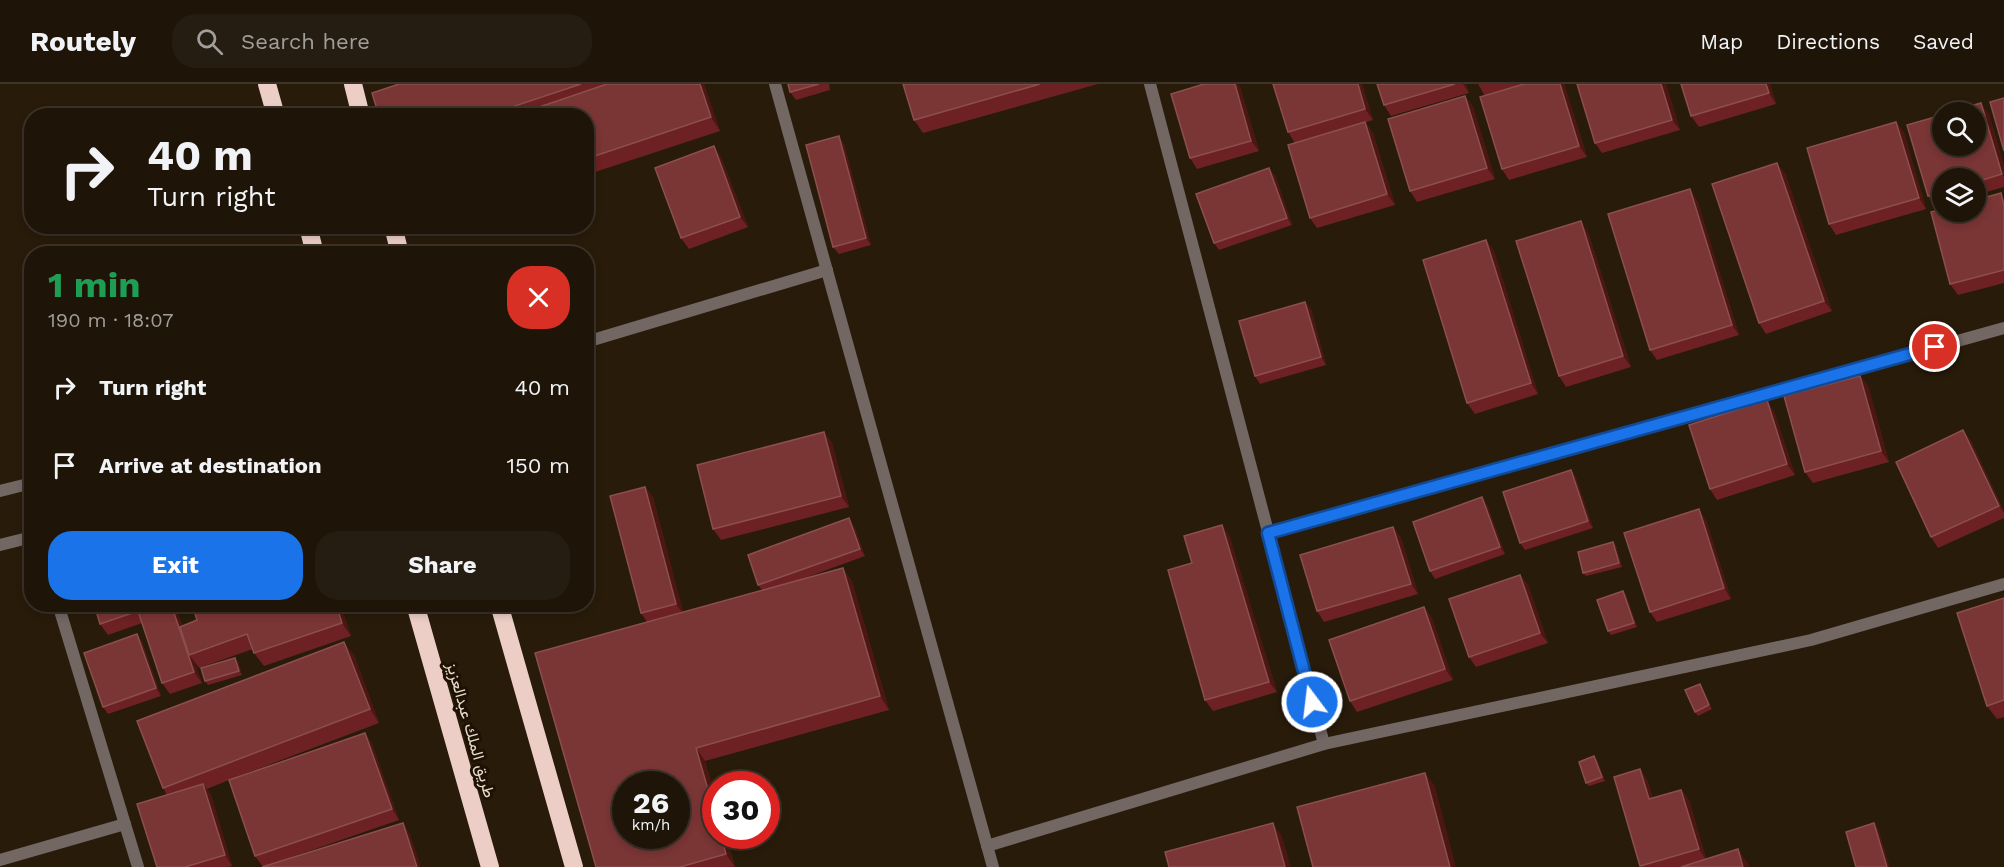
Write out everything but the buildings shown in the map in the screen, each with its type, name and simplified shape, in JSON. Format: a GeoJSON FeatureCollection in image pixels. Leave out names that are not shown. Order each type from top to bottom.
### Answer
{"type":"FeatureCollection","features":[{"type":"Feature","properties":{"kind":"highway"},"geometry":{"type":"LineString","coordinates":[[267,84],[274,108]]}},
{"type":"Feature","properties":{"kind":"highway"},"geometry":{"type":"LineString","coordinates":[[353,84],[360,108]]}},
{"type":"Feature","properties":{"kind":"highway","name":"طريق الملك عبدالعزيز"},"geometry":{"type":"LineString","coordinates":[[417,612],[490,867]]}},
{"type":"Feature","properties":{"kind":"highway"},"geometry":{"type":"LineString","coordinates":[[502,612],[574,867]]}},
{"type":"Feature","properties":{"kind":"street"},"geometry":{"type":"LineString","coordinates":[[775,84],[993,867]]}},
{"type":"Feature","properties":{"kind":"street"},"geometry":{"type":"LineString","coordinates":[[1152,85],[1323,744]]}},
{"type":"Feature","properties":{"kind":"street"},"geometry":{"type":"LineString","coordinates":[[594,340],[827,270]]}},
{"type":"Feature","properties":{"kind":"street"},"geometry":{"type":"LineString","coordinates":[[1268,533],[2004,328]]}},
{"type":"Feature","properties":{"kind":"street"},"geometry":{"type":"LineString","coordinates":[[0,491],[24,485]]}},
{"type":"Feature","properties":{"kind":"street"},"geometry":{"type":"LineString","coordinates":[[0,545],[24,539]]}},
{"type":"Feature","properties":{"kind":"street"},"geometry":{"type":"LineString","coordinates":[[987,846],[1323,744],[1810,640],[2004,584]]}},
{"type":"Feature","properties":{"kind":"street"},"geometry":{"type":"LineString","coordinates":[[60,612],[138,867]]}},
{"type":"Feature","properties":{"kind":"street"},"geometry":{"type":"LineString","coordinates":[[0,860],[125,824]]}},
{"type":"Feature","properties":{"kind":"route"},"geometry":{"type":"LineString","coordinates":[[1312,702],[1268,533],[1935,347]]}}]}
